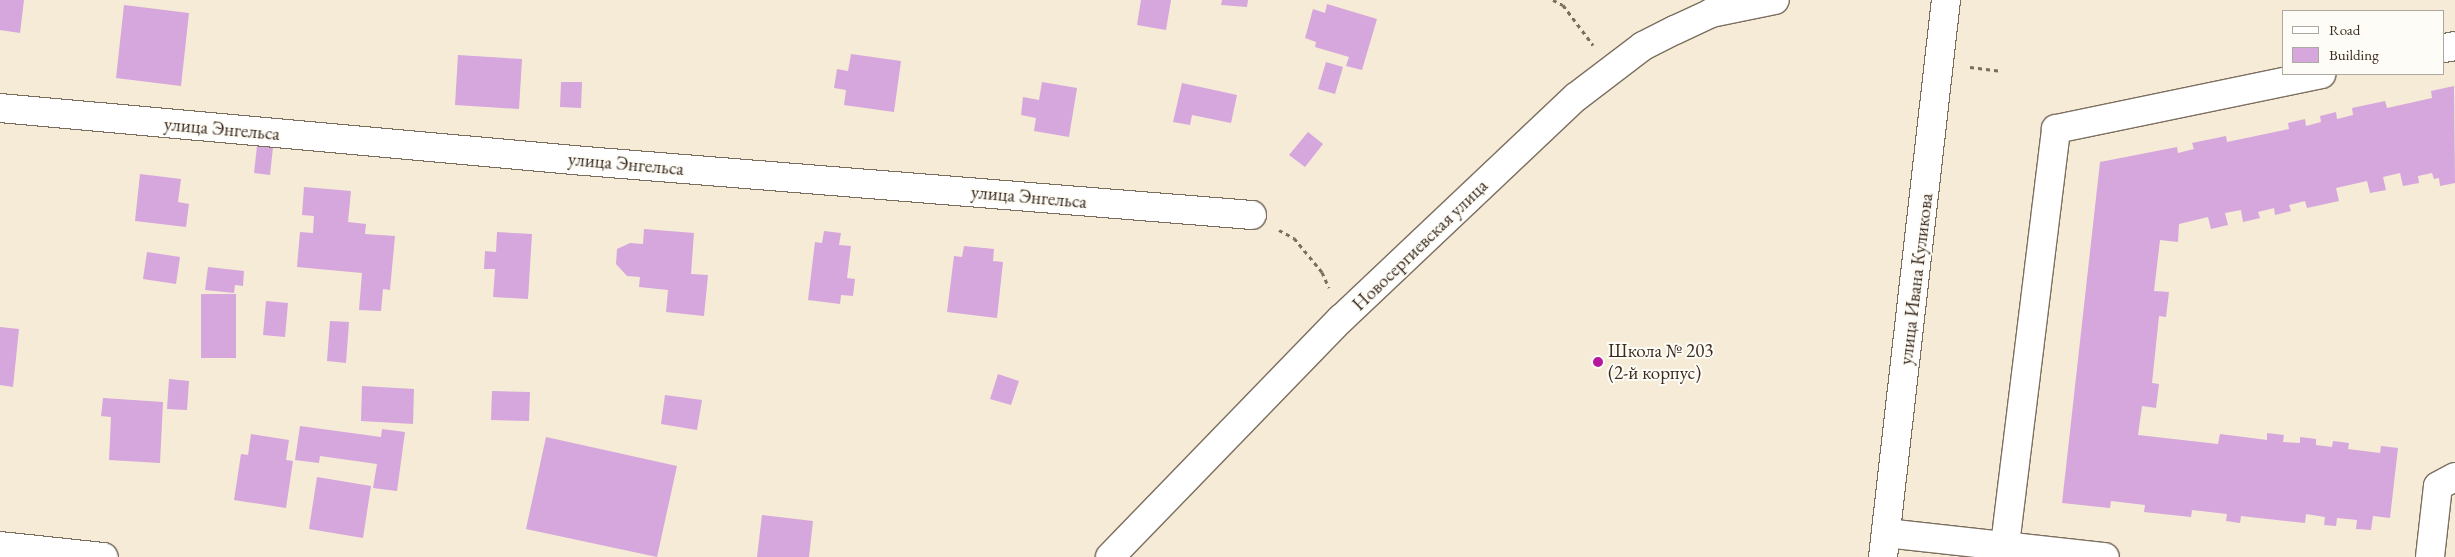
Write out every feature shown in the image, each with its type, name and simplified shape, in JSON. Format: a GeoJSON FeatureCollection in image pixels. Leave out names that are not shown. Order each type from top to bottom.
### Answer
{"type":"FeatureCollection","features":[{"type":"Feature","properties":{"kind":"street","name":"Новосергиевская улица"},"geometry":{"type":"LineString","coordinates":[[1126,552],[1341,319],[1576,97],[1643,46],[1711,13],[1775,0]]}},
{"type":"Feature","properties":{"kind":"street","name":"улица Ивана Куликова"},"geometry":{"type":"LineString","coordinates":[[1884,545],[1946,0]]}},
{"type":"Feature","properties":{"kind":"street"},"geometry":{"type":"LineString","coordinates":[[2005,546],[2056,129],[2316,75]]}},
{"type":"Feature","properties":{"kind":"street","name":"улица Энгельса"},"geometry":{"type":"LineString","coordinates":[[0,108],[585,161],[1252,215]]}},
{"type":"Feature","properties":{"kind":"street"},"geometry":{"type":"LineString","coordinates":[[2430,557],[2438,486],[2455,477]]}},
{"type":"Feature","properties":{"kind":"street"},"geometry":{"type":"LineString","coordinates":[[1884,545],[2005,546],[2105,557]]}},
{"type":"Feature","properties":{"kind":"street"},"geometry":{"type":"LineString","coordinates":[[0,546],[103,557]]}},
{"type":"Feature","properties":{"kind":"path"},"geometry":{"type":"LineString","coordinates":[[1553,0],[1563,5],[1583,28],[1609,71]]}},
{"type":"Feature","properties":{"kind":"path"},"geometry":{"type":"LineString","coordinates":[[1252,215],[1294,238],[1322,272],[1341,319]]}},
{"type":"Feature","properties":{"kind":"building"},"geometry":{"type":"Polygon","coordinates":[[[0,0],[24,0],[20,33],[0,30],[0,0]]]}},
{"type":"Feature","properties":{"kind":"building"},"geometry":{"type":"Polygon","coordinates":[[[1141,0],[1171,0],[1166,30],[1137,25],[1141,0]]]}},
{"type":"Feature","properties":{"kind":"building"},"geometry":{"type":"Polygon","coordinates":[[[1222,0],[1248,0],[1247,7],[1221,5],[1222,0]]]}},
{"type":"Feature","properties":{"kind":"building"},"geometry":{"type":"Polygon","coordinates":[[[1327,4],[1377,19],[1362,70],[1346,66],[1349,57],[1315,47],[1316,42],[1305,38],[1313,9],[1325,13],[1327,4]]]}},
{"type":"Feature","properties":{"kind":"building"},"geometry":{"type":"Polygon","coordinates":[[[124,5],[189,13],[181,86],[116,78],[124,5]]]}},
{"type":"Feature","properties":{"kind":"building"},"geometry":{"type":"Polygon","coordinates":[[[851,54],[901,61],[894,112],[844,105],[846,90],[834,88],[837,69],[848,71],[851,54]]]}},
{"type":"Feature","properties":{"kind":"building"},"geometry":{"type":"Polygon","coordinates":[[[458,55],[522,59],[519,109],[455,105],[458,55]]]}},
{"type":"Feature","properties":{"kind":"building"},"geometry":{"type":"Polygon","coordinates":[[[1326,62],[1343,67],[1335,94],[1318,89],[1326,62]]]}},
{"type":"Feature","properties":{"kind":"building"},"geometry":{"type":"Polygon","coordinates":[[[561,82],[582,82],[581,108],[560,107],[561,82]]]}},
{"type":"Feature","properties":{"kind":"building"},"geometry":{"type":"Polygon","coordinates":[[[1042,82],[1077,88],[1069,137],[1034,131],[1036,118],[1021,115],[1023,97],[1039,100],[1042,82]]]}},
{"type":"Feature","properties":{"kind":"building"},"geometry":{"type":"Polygon","coordinates":[[[1182,83],[1237,95],[1231,123],[1192,115],[1190,125],[1173,122],[1182,83]]]}},
{"type":"Feature","properties":{"kind":"building"},"geometry":{"type":"Polygon","coordinates":[[[2454,86],[2455,183],[2440,186],[2439,178],[2434,179],[2432,173],[2418,176],[2419,183],[2403,186],[2400,173],[2383,177],[2386,190],[2370,193],[2367,181],[2336,188],[2339,201],[2307,208],[2305,201],[2289,205],[2291,211],[2275,215],[2274,208],[2258,212],[2260,218],[2243,222],[2241,210],[2225,213],[2228,225],[2211,229],[2208,217],[2179,224],[2178,242],[2160,240],[2154,291],[2169,292],[2166,317],[2159,316],[2152,383],[2159,384],[2156,408],[2142,406],[2138,435],[2218,444],[2220,434],[2267,440],[2267,433],[2284,435],[2283,442],[2300,443],[2300,437],[2316,439],[2316,445],[2332,447],[2333,441],[2349,443],[2348,449],[2380,453],[2381,446],[2398,448],[2390,518],[2373,516],[2371,530],[2356,529],[2357,520],[2337,518],[2336,526],[2324,525],[2325,517],[2306,514],[2305,523],[2241,516],[2240,523],[2226,521],[2227,514],[2192,510],[2191,517],[2144,512],[2145,505],[2111,501],[2110,508],[2062,503],[2100,162],[2177,147],[2178,153],[2194,149],[2192,143],[2226,136],[2227,142],[2289,129],[2288,123],[2305,119],[2306,126],[2321,122],[2320,116],[2336,112],[2337,119],[2353,115],[2352,108],[2385,101],[2387,108],[2432,98],[2431,91],[2454,86]]]}},
{"type":"Feature","properties":{"kind":"building"},"geometry":{"type":"Polygon","coordinates":[[[1308,132],[1323,144],[1305,167],[1289,155],[1308,132]]]}},
{"type":"Feature","properties":{"kind":"building"},"geometry":{"type":"Polygon","coordinates":[[[257,146],[273,147],[270,175],[254,173],[257,146]]]}},
{"type":"Feature","properties":{"kind":"building"},"geometry":{"type":"Polygon","coordinates":[[[140,174],[181,179],[178,202],[189,204],[186,227],[135,221],[140,174]]]}},
{"type":"Feature","properties":{"kind":"building"},"geometry":{"type":"Polygon","coordinates":[[[304,187],[351,191],[348,222],[366,224],[365,234],[395,236],[390,290],[383,289],[381,311],[359,310],[362,273],[297,267],[300,232],[313,233],[314,216],[302,215],[304,187]]]}},
{"type":"Feature","properties":{"kind":"building"},"geometry":{"type":"Polygon","coordinates":[[[644,229],[694,233],[691,274],[708,275],[704,316],[666,312],[668,290],[639,287],[640,277],[627,276],[616,264],[617,249],[630,243],[643,244],[644,229]]]}},
{"type":"Feature","properties":{"kind":"building"},"geometry":{"type":"Polygon","coordinates":[[[824,231],[841,233],[839,245],[851,246],[847,278],[855,279],[853,296],[841,295],[840,304],[808,300],[815,242],[822,243],[824,231]]]}},
{"type":"Feature","properties":{"kind":"building"},"geometry":{"type":"Polygon","coordinates":[[[497,232],[532,234],[528,299],[493,297],[495,269],[484,269],[485,251],[496,252],[497,232]]]}},
{"type":"Feature","properties":{"kind":"building"},"geometry":{"type":"Polygon","coordinates":[[[964,246],[994,249],[993,261],[1003,262],[997,318],[947,312],[954,256],[962,257],[964,246]]]}},
{"type":"Feature","properties":{"kind":"building"},"geometry":{"type":"Polygon","coordinates":[[[147,252],[180,257],[176,284],[143,279],[147,252]]]}},
{"type":"Feature","properties":{"kind":"building"},"geometry":{"type":"Polygon","coordinates":[[[208,267],[244,271],[243,286],[235,285],[234,293],[205,290],[208,267]]]}},
{"type":"Feature","properties":{"kind":"building"},"geometry":{"type":"Polygon","coordinates":[[[201,294],[236,294],[236,358],[201,358],[201,294]]]}},
{"type":"Feature","properties":{"kind":"building"},"geometry":{"type":"Polygon","coordinates":[[[266,301],[288,303],[285,337],[263,335],[266,301]]]}},
{"type":"Feature","properties":{"kind":"building"},"geometry":{"type":"Polygon","coordinates":[[[330,321],[349,322],[346,363],[327,361],[330,321]]]}},
{"type":"Feature","properties":{"kind":"building"},"geometry":{"type":"Polygon","coordinates":[[[0,327],[19,329],[13,387],[0,385],[0,327]]]}},
{"type":"Feature","properties":{"kind":"building"},"geometry":{"type":"Polygon","coordinates":[[[998,374],[1019,381],[1011,405],[990,399],[998,374]]]}},
{"type":"Feature","properties":{"kind":"building"},"geometry":{"type":"Polygon","coordinates":[[[169,379],[189,381],[187,410],[167,409],[169,379]]]}},
{"type":"Feature","properties":{"kind":"building"},"geometry":{"type":"Polygon","coordinates":[[[362,386],[414,389],[413,424],[361,421],[362,386]]]}},
{"type":"Feature","properties":{"kind":"building"},"geometry":{"type":"Polygon","coordinates":[[[492,391],[530,392],[529,421],[491,420],[492,391]]]}},
{"type":"Feature","properties":{"kind":"building"},"geometry":{"type":"Polygon","coordinates":[[[665,395],[702,400],[697,430],[661,424],[665,395]]]}},
{"type":"Feature","properties":{"kind":"building"},"geometry":{"type":"Polygon","coordinates":[[[103,398],[163,402],[160,463],[109,460],[111,417],[101,416],[103,398]]]}},
{"type":"Feature","properties":{"kind":"building"},"geometry":{"type":"Polygon","coordinates":[[[300,426],[381,437],[382,429],[405,432],[397,491],[373,488],[377,464],[320,456],[319,463],[295,460],[300,426]]]}},
{"type":"Feature","properties":{"kind":"building"},"geometry":{"type":"Polygon","coordinates":[[[251,434],[289,440],[286,460],[293,461],[286,508],[234,500],[241,454],[248,455],[251,434]]]}},
{"type":"Feature","properties":{"kind":"building"},"geometry":{"type":"Polygon","coordinates":[[[546,437],[677,466],[657,557],[526,529],[546,437]]]}},
{"type":"Feature","properties":{"kind":"building"},"geometry":{"type":"Polygon","coordinates":[[[317,477],[371,486],[363,538],[309,529],[317,477]]]}},
{"type":"Feature","properties":{"kind":"building"},"geometry":{"type":"Polygon","coordinates":[[[762,515],[813,521],[809,557],[757,557],[762,515]]]}},
{"type":"Feature","properties":{"kind":"place","name":"Школа № 203 (2-й корпус)"},"geometry":{"type":"Point","coordinates":[1598,362]}}]}
